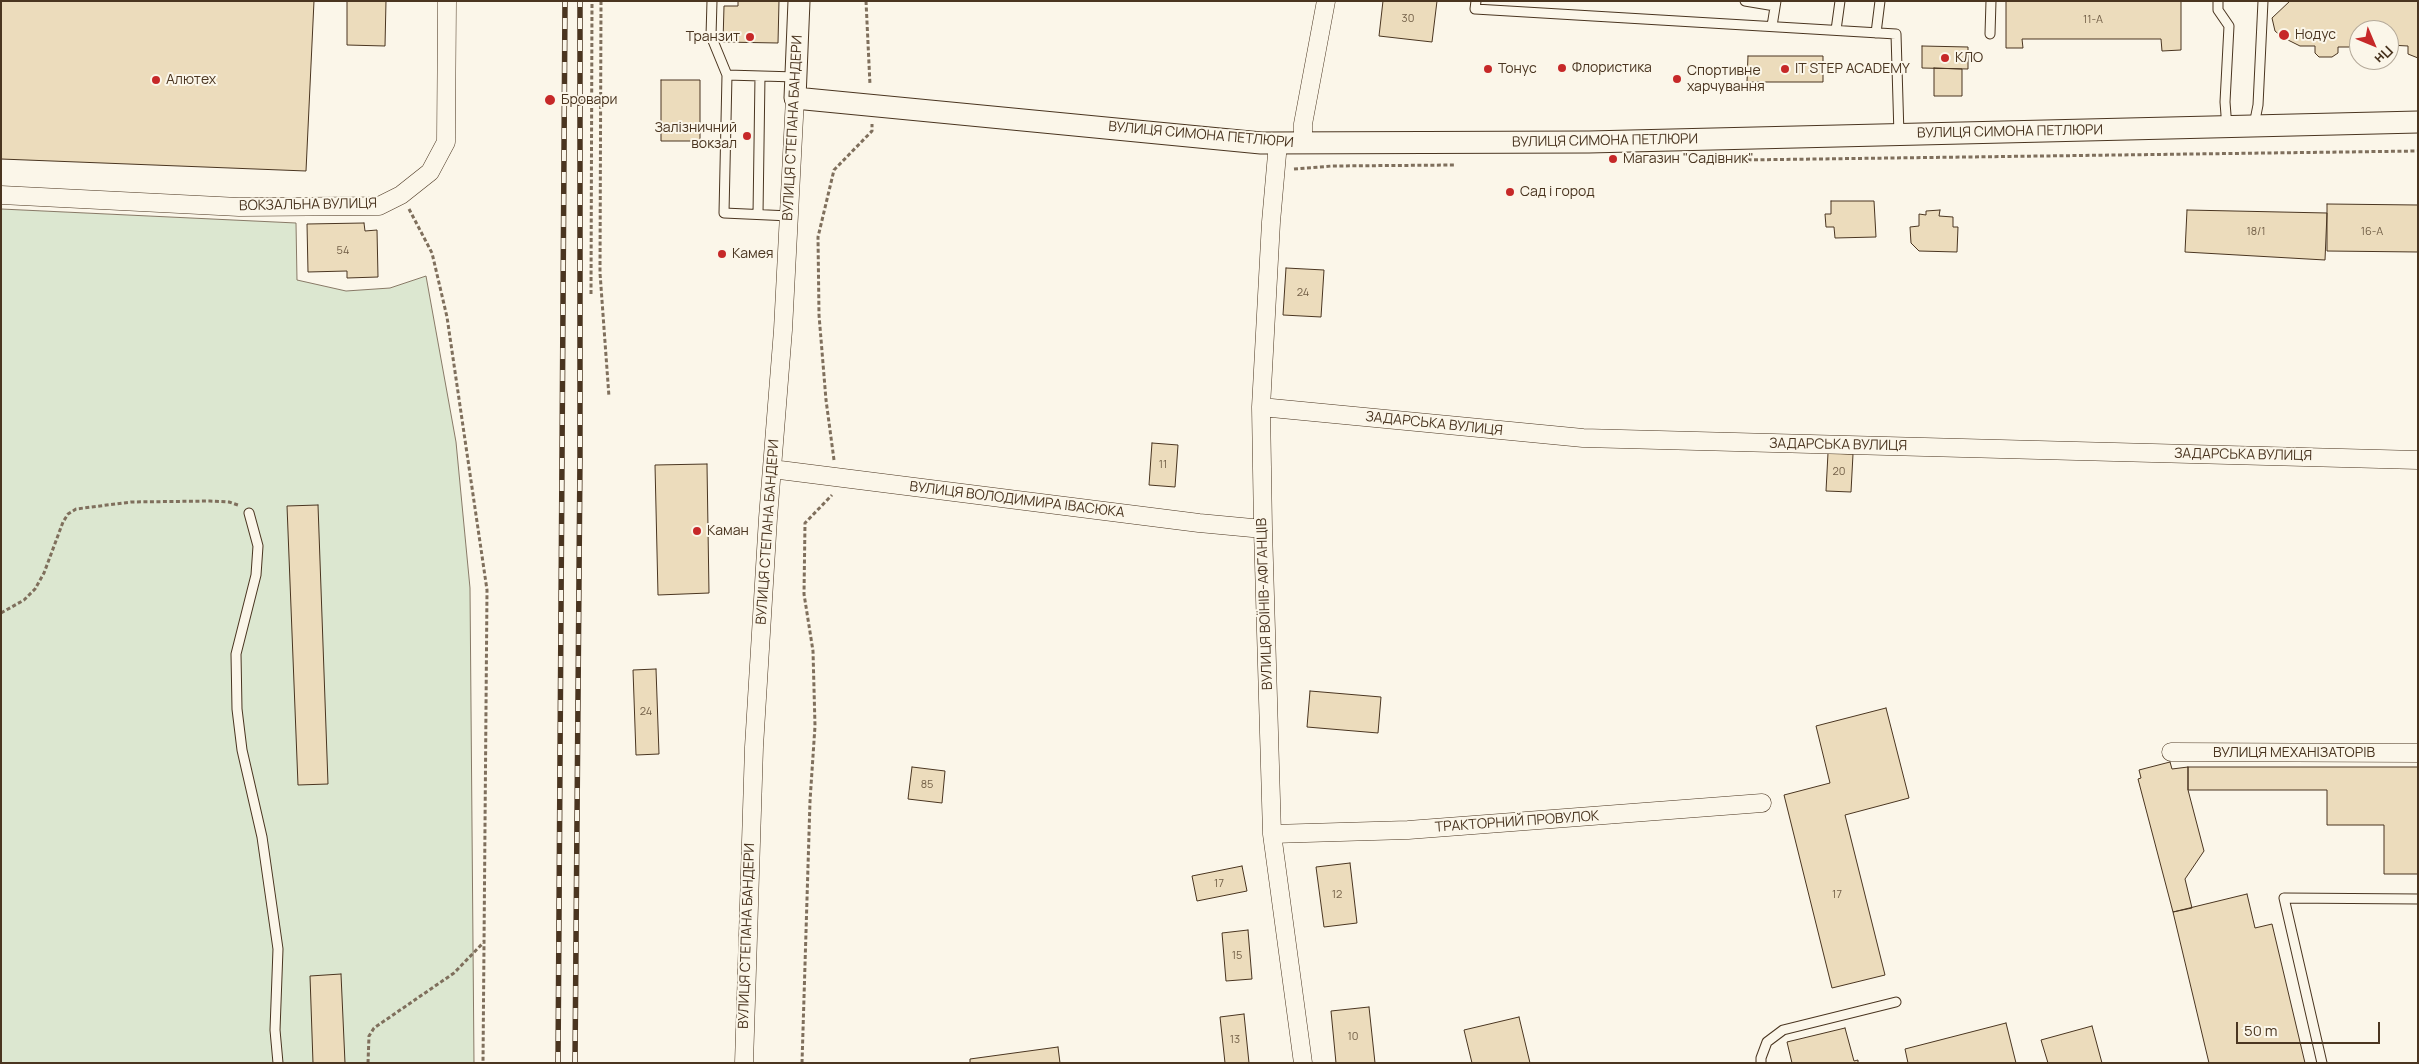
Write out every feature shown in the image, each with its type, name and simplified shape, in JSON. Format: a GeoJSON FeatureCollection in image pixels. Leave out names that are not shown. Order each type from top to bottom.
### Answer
{"type":"FeatureCollection","features":[{"type":"Feature","properties":{"kind":"street","name":"ВОКЗАЛЬНА ВУЛИЦЯ"},"geometry":{"type":"LineString","coordinates":[[1,195],[239,207],[379,206],[401,195],[430,172],[446,142],[447,1]]}},
{"type":"Feature","properties":{"kind":"street","name":"ВУЛИЦЯ СТЕПАНА БАНДЕРИ"},"geometry":{"type":"LineString","coordinates":[[744,1063],[754,757],[790,216],[799,1]]}},
{"type":"Feature","properties":{"kind":"street"},"geometry":{"type":"LineString","coordinates":[[1303,143],[1303,124],[1326,1]]}},
{"type":"Feature","properties":{"kind":"street","name":"ВУЛИЦЯ СИМОНА ПЕТЛЮРИ"},"geometry":{"type":"LineString","coordinates":[[795,98],[1278,143],[1589,142],[2253,128],[2418,122]]}},
{"type":"Feature","properties":{"kind":"street","name":"ВУЛИЦЯ ВОЇНІВ-АФГАНЦІВ"},"geometry":{"type":"LineString","coordinates":[[1278,143],[1277,170],[1270,222],[1261,406],[1263,529],[1272,834],[1303,1063]]}},
{"type":"Feature","properties":{"kind":"street","name":"ЗАДАРСЬКА ВУЛИЦЯ"},"geometry":{"type":"LineString","coordinates":[[1261,406],[1583,438],[2418,460]]}},
{"type":"Feature","properties":{"kind":"street","name":"ВУЛИЦЯ ВОЛОДИМИРА ІВАСЮКА"},"geometry":{"type":"LineString","coordinates":[[772,468],[1179,521],[1263,529]]}},
{"type":"Feature","properties":{"kind":"street","name":"ВУЛИЦЯ МЕХАНІЗАТОРІВ"},"geometry":{"type":"LineString","coordinates":[[2171,752],[2418,753]]}},
{"type":"Feature","properties":{"kind":"street","name":"ТРАКТОРНИЙ ПРОВУЛОК"},"geometry":{"type":"LineString","coordinates":[[1272,834],[1408,830],[1762,803]]}},
{"type":"Feature","properties":{"kind":"lane"},"geometry":{"type":"LineString","coordinates":[[712,1],[711,36],[727,75],[724,212],[790,216]]}},
{"type":"Feature","properties":{"kind":"lane"},"geometry":{"type":"LineString","coordinates":[[1476,1],[1475,9],[1896,34],[1899,134]]}},
{"type":"Feature","properties":{"kind":"lane"},"geometry":{"type":"LineString","coordinates":[[1745,1],[1775,4],[1772,26]]}},
{"type":"Feature","properties":{"kind":"lane"},"geometry":{"type":"LineString","coordinates":[[1836,30],[1840,1]]}},
{"type":"Feature","properties":{"kind":"lane"},"geometry":{"type":"LineString","coordinates":[[1876,32],[1880,1]]}},
{"type":"Feature","properties":{"kind":"lane"},"geometry":{"type":"LineString","coordinates":[[1990,34],[1991,1]]}},
{"type":"Feature","properties":{"kind":"lane"},"geometry":{"type":"LineString","coordinates":[[2218,1],[2218,10],[2229,26],[2225,102],[2227,128]]}},
{"type":"Feature","properties":{"kind":"lane"},"geometry":{"type":"LineString","coordinates":[[2253,128],[2258,105],[2263,1]]}},
{"type":"Feature","properties":{"kind":"lane"},"geometry":{"type":"LineString","coordinates":[[727,75],[796,76]]}},
{"type":"Feature","properties":{"kind":"lane"},"geometry":{"type":"LineString","coordinates":[[758,214],[760,76]]}},
{"type":"Feature","properties":{"kind":"lane"},"geometry":{"type":"LineString","coordinates":[[249,513],[258,546],[256,575],[236,654],[237,709],[242,750],[262,837],[278,949],[275,1030],[278,1063]]}},
{"type":"Feature","properties":{"kind":"lane"},"geometry":{"type":"LineString","coordinates":[[2322,1063],[2284,898],[2418,899]]}},
{"type":"Feature","properties":{"kind":"lane"},"geometry":{"type":"LineString","coordinates":[[1761,1063],[1767,1042],[1783,1030],[1896,1002]]}},
{"type":"Feature","properties":{"kind":"path"},"geometry":{"type":"LineString","coordinates":[[591,294],[592,1]]}},
{"type":"Feature","properties":{"kind":"path"},"geometry":{"type":"LineString","coordinates":[[601,1],[600,272],[609,397]]}},
{"type":"Feature","properties":{"kind":"path"},"geometry":{"type":"LineString","coordinates":[[866,1],[871,94]]}},
{"type":"Feature","properties":{"kind":"path"},"geometry":{"type":"LineString","coordinates":[[836,469],[826,400],[818,315],[818,237],[834,170],[872,131],[872,122]]}},
{"type":"Feature","properties":{"kind":"path"},"geometry":{"type":"LineString","coordinates":[[1738,160],[2418,151]]}},
{"type":"Feature","properties":{"kind":"path"},"geometry":{"type":"LineString","coordinates":[[1277,170],[1332,166],[1458,164]]}},
{"type":"Feature","properties":{"kind":"path"},"geometry":{"type":"LineString","coordinates":[[401,195],[432,253],[448,317],[487,590],[483,1063]]}},
{"type":"Feature","properties":{"kind":"path"},"geometry":{"type":"LineString","coordinates":[[802,1063],[810,801],[816,726],[813,651],[804,594],[805,523],[838,489]]}},
{"type":"Feature","properties":{"kind":"path"},"geometry":{"type":"LineString","coordinates":[[1,613],[24,600],[36,589],[63,522],[68,514],[76,509],[131,502],[210,501],[229,502],[240,506],[249,513]]}},
{"type":"Feature","properties":{"kind":"path"},"geometry":{"type":"LineString","coordinates":[[368,1063],[369,1036],[374,1028],[454,973],[484,942]]}},
{"type":"Feature","properties":{"kind":"green space"},"geometry":{"type":"Polygon","coordinates":[[[1,209],[296,223],[297,280],[346,291],[390,288],[426,276],[456,442],[470,588],[474,1063],[1,1063],[1,209]]]}},
{"type":"Feature","properties":{"kind":"building","name":"Алютех"},"geometry":{"type":"Polygon","coordinates":[[[1,1],[314,1],[306,171],[1,159],[1,1]]]}},
{"type":"Feature","properties":{"kind":"building"},"geometry":{"type":"Polygon","coordinates":[[[347,1],[386,1],[385,46],[347,45],[347,1]]]}},
{"type":"Feature","properties":{"kind":"building"},"geometry":{"type":"Polygon","coordinates":[[[738,1],[779,1],[778,43],[723,42],[724,6],[738,6],[738,1]]]}},
{"type":"Feature","properties":{"kind":"building"},"geometry":{"type":"Polygon","coordinates":[[[1383,1],[1437,1],[1432,42],[1379,36],[1383,1]]]}},
{"type":"Feature","properties":{"kind":"building"},"geometry":{"type":"Polygon","coordinates":[[[2006,1],[2181,1],[2181,50],[2162,51],[2161,39],[2022,39],[2023,48],[2006,48],[2006,1]]]}},
{"type":"Feature","properties":{"kind":"building"},"geometry":{"type":"Polygon","coordinates":[[[2290,1],[2418,1],[2418,58],[2408,54],[2408,46],[2399,46],[2399,20],[2349,20],[2349,47],[2338,47],[2338,53],[2332,57],[2319,57],[2315,53],[2315,46],[2300,46],[2282,37],[2275,31],[2272,18],[2290,1]]]}},
{"type":"Feature","properties":{"kind":"building","name":"КЛО"},"geometry":{"type":"Polygon","coordinates":[[[1922,46],[1968,47],[1968,69],[1922,68],[1922,46]]]}},
{"type":"Feature","properties":{"kind":"building"},"geometry":{"type":"Polygon","coordinates":[[[1748,56],[1823,56],[1823,82],[1747,82],[1748,56]]]}},
{"type":"Feature","properties":{"kind":"building"},"geometry":{"type":"Polygon","coordinates":[[[1934,68],[1962,69],[1962,96],[1934,96],[1934,68]]]}},
{"type":"Feature","properties":{"kind":"building"},"geometry":{"type":"Polygon","coordinates":[[[661,80],[700,80],[700,141],[661,141],[661,80]]]}},
{"type":"Feature","properties":{"kind":"building"},"geometry":{"type":"Polygon","coordinates":[[[1831,201],[1874,201],[1876,237],[1835,238],[1834,227],[1826,227],[1825,214],[1831,214],[1831,201]]]}},
{"type":"Feature","properties":{"kind":"building"},"geometry":{"type":"Polygon","coordinates":[[[2327,204],[2418,205],[2418,252],[2327,251],[2327,204]]]}},
{"type":"Feature","properties":{"kind":"building"},"geometry":{"type":"Polygon","coordinates":[[[1940,210],[1939,216],[1953,217],[1953,227],[1958,227],[1957,252],[1919,251],[1911,243],[1910,227],[1919,226],[1919,214],[1926,215],[1926,211],[1940,210]]]}},
{"type":"Feature","properties":{"kind":"building"},"geometry":{"type":"Polygon","coordinates":[[[2187,210],[2327,213],[2325,260],[2185,252],[2187,210]]]}},
{"type":"Feature","properties":{"kind":"building"},"geometry":{"type":"Polygon","coordinates":[[[364,223],[365,231],[377,230],[378,277],[347,278],[347,271],[308,272],[307,224],[364,223]]]}},
{"type":"Feature","properties":{"kind":"building"},"geometry":{"type":"Polygon","coordinates":[[[1286,268],[1324,270],[1321,317],[1283,315],[1286,268]]]}},
{"type":"Feature","properties":{"kind":"building"},"geometry":{"type":"Polygon","coordinates":[[[1152,443],[1178,445],[1175,487],[1149,485],[1152,443]]]}},
{"type":"Feature","properties":{"kind":"building"},"geometry":{"type":"Polygon","coordinates":[[[1828,453],[1853,454],[1851,492],[1826,491],[1828,453]]]}},
{"type":"Feature","properties":{"kind":"building"},"geometry":{"type":"Polygon","coordinates":[[[707,464],[709,593],[658,595],[655,465],[707,464]]]}},
{"type":"Feature","properties":{"kind":"building"},"geometry":{"type":"Polygon","coordinates":[[[318,505],[328,784],[298,785],[287,506],[318,505]]]}},
{"type":"Feature","properties":{"kind":"building"},"geometry":{"type":"Polygon","coordinates":[[[656,669],[659,754],[636,755],[633,670],[656,669]]]}},
{"type":"Feature","properties":{"kind":"building"},"geometry":{"type":"Polygon","coordinates":[[[1310,691],[1381,697],[1378,733],[1307,727],[1310,691]]]}},
{"type":"Feature","properties":{"kind":"building"},"geometry":{"type":"Polygon","coordinates":[[[1886,708],[1909,798],[1845,815],[1885,975],[1832,988],[1784,795],[1830,783],[1816,726],[1886,708]]]}},
{"type":"Feature","properties":{"kind":"building"},"geometry":{"type":"Polygon","coordinates":[[[2170,762],[2172,769],[2188,767],[2188,790],[2204,851],[2185,879],[2192,908],[2173,912],[2138,779],[2141,778],[2139,770],[2170,762]]]}},
{"type":"Feature","properties":{"kind":"building"},"geometry":{"type":"Polygon","coordinates":[[[912,767],[945,771],[942,803],[908,799],[912,767]]]}},
{"type":"Feature","properties":{"kind":"building"},"geometry":{"type":"Polygon","coordinates":[[[2188,767],[2418,767],[2418,874],[2384,874],[2384,825],[2327,825],[2327,790],[2188,790],[2188,767]]]}},
{"type":"Feature","properties":{"kind":"building"},"geometry":{"type":"Polygon","coordinates":[[[1350,863],[1357,923],[1324,927],[1316,867],[1350,863]]]}},
{"type":"Feature","properties":{"kind":"building"},"geometry":{"type":"Polygon","coordinates":[[[1242,866],[1247,891],[1197,901],[1192,876],[1242,866]]]}},
{"type":"Feature","properties":{"kind":"building"},"geometry":{"type":"Polygon","coordinates":[[[2247,894],[2255,928],[2272,924],[2305,1063],[2209,1063],[2173,912],[2247,894]]]}},
{"type":"Feature","properties":{"kind":"building"},"geometry":{"type":"Polygon","coordinates":[[[1248,930],[1252,979],[1226,981],[1222,933],[1248,930]]]}},
{"type":"Feature","properties":{"kind":"building"},"geometry":{"type":"Polygon","coordinates":[[[341,974],[345,1063],[313,1063],[310,976],[341,974]]]}},
{"type":"Feature","properties":{"kind":"building"},"geometry":{"type":"Polygon","coordinates":[[[1369,1007],[1375,1063],[1336,1063],[1331,1011],[1369,1007]]]}},
{"type":"Feature","properties":{"kind":"building"},"geometry":{"type":"Polygon","coordinates":[[[1244,1014],[1249,1063],[1225,1063],[1220,1017],[1244,1014]]]}},
{"type":"Feature","properties":{"kind":"building"},"geometry":{"type":"Polygon","coordinates":[[[1519,1017],[1530,1063],[1472,1063],[1464,1030],[1519,1017]]]}},
{"type":"Feature","properties":{"kind":"building"},"geometry":{"type":"Polygon","coordinates":[[[2006,1023],[2016,1063],[1908,1063],[1905,1049],[2006,1023]]]}},
{"type":"Feature","properties":{"kind":"building"},"geometry":{"type":"Polygon","coordinates":[[[2092,1026],[2102,1063],[2048,1063],[2041,1040],[2092,1026]]]}},
{"type":"Feature","properties":{"kind":"building"},"geometry":{"type":"Polygon","coordinates":[[[1845,1028],[1854,1061],[1858,1060],[1858,1063],[1792,1063],[1787,1042],[1845,1028]]]}},
{"type":"Feature","properties":{"kind":"building"},"geometry":{"type":"Polygon","coordinates":[[[1058,1047],[1060,1063],[970,1063],[970,1059],[1058,1047]]]}},
{"type":"Feature","properties":{"kind":"railway"},"geometry":{"type":"LineString","coordinates":[[558,1063],[565,1]]}},
{"type":"Feature","properties":{"kind":"railway"},"geometry":{"type":"LineString","coordinates":[[575,1063],[580,456],[580,1]]}},
{"type":"Feature","properties":{"kind":"place","name":"Нодус"},"geometry":{"type":"Point","coordinates":[2284,35]}},
{"type":"Feature","properties":{"kind":"place","name":"Транзит"},"geometry":{"type":"Point","coordinates":[750,37]}},
{"type":"Feature","properties":{"kind":"place","name":"КЛО"},"geometry":{"type":"Point","coordinates":[1945,58]}},
{"type":"Feature","properties":{"kind":"place","name":"Флористика"},"geometry":{"type":"Point","coordinates":[1562,68]}},
{"type":"Feature","properties":{"kind":"place","name":"Тонус"},"geometry":{"type":"Point","coordinates":[1488,69]}},
{"type":"Feature","properties":{"kind":"place","name":"IT STEP ACADEMY"},"geometry":{"type":"Point","coordinates":[1785,69]}},
{"type":"Feature","properties":{"kind":"place","name":"Спортивне харчування"},"geometry":{"type":"Point","coordinates":[1677,79]}},
{"type":"Feature","properties":{"kind":"place","name":"Алютех"},"geometry":{"type":"Point","coordinates":[156,80]}},
{"type":"Feature","properties":{"kind":"place","name":"Бровари"},"geometry":{"type":"Point","coordinates":[550,100]}},
{"type":"Feature","properties":{"kind":"place","name":"Залізничний вокзал"},"geometry":{"type":"Point","coordinates":[747,136]}},
{"type":"Feature","properties":{"kind":"place","name":"Магазин \"Садівник\""},"geometry":{"type":"Point","coordinates":[1613,159]}},
{"type":"Feature","properties":{"kind":"place","name":"Сад і город"},"geometry":{"type":"Point","coordinates":[1510,192]}},
{"type":"Feature","properties":{"kind":"place","name":"Камея"},"geometry":{"type":"Point","coordinates":[722,254]}},
{"type":"Feature","properties":{"kind":"place","name":"Каман"},"geometry":{"type":"Point","coordinates":[697,531]}}]}
